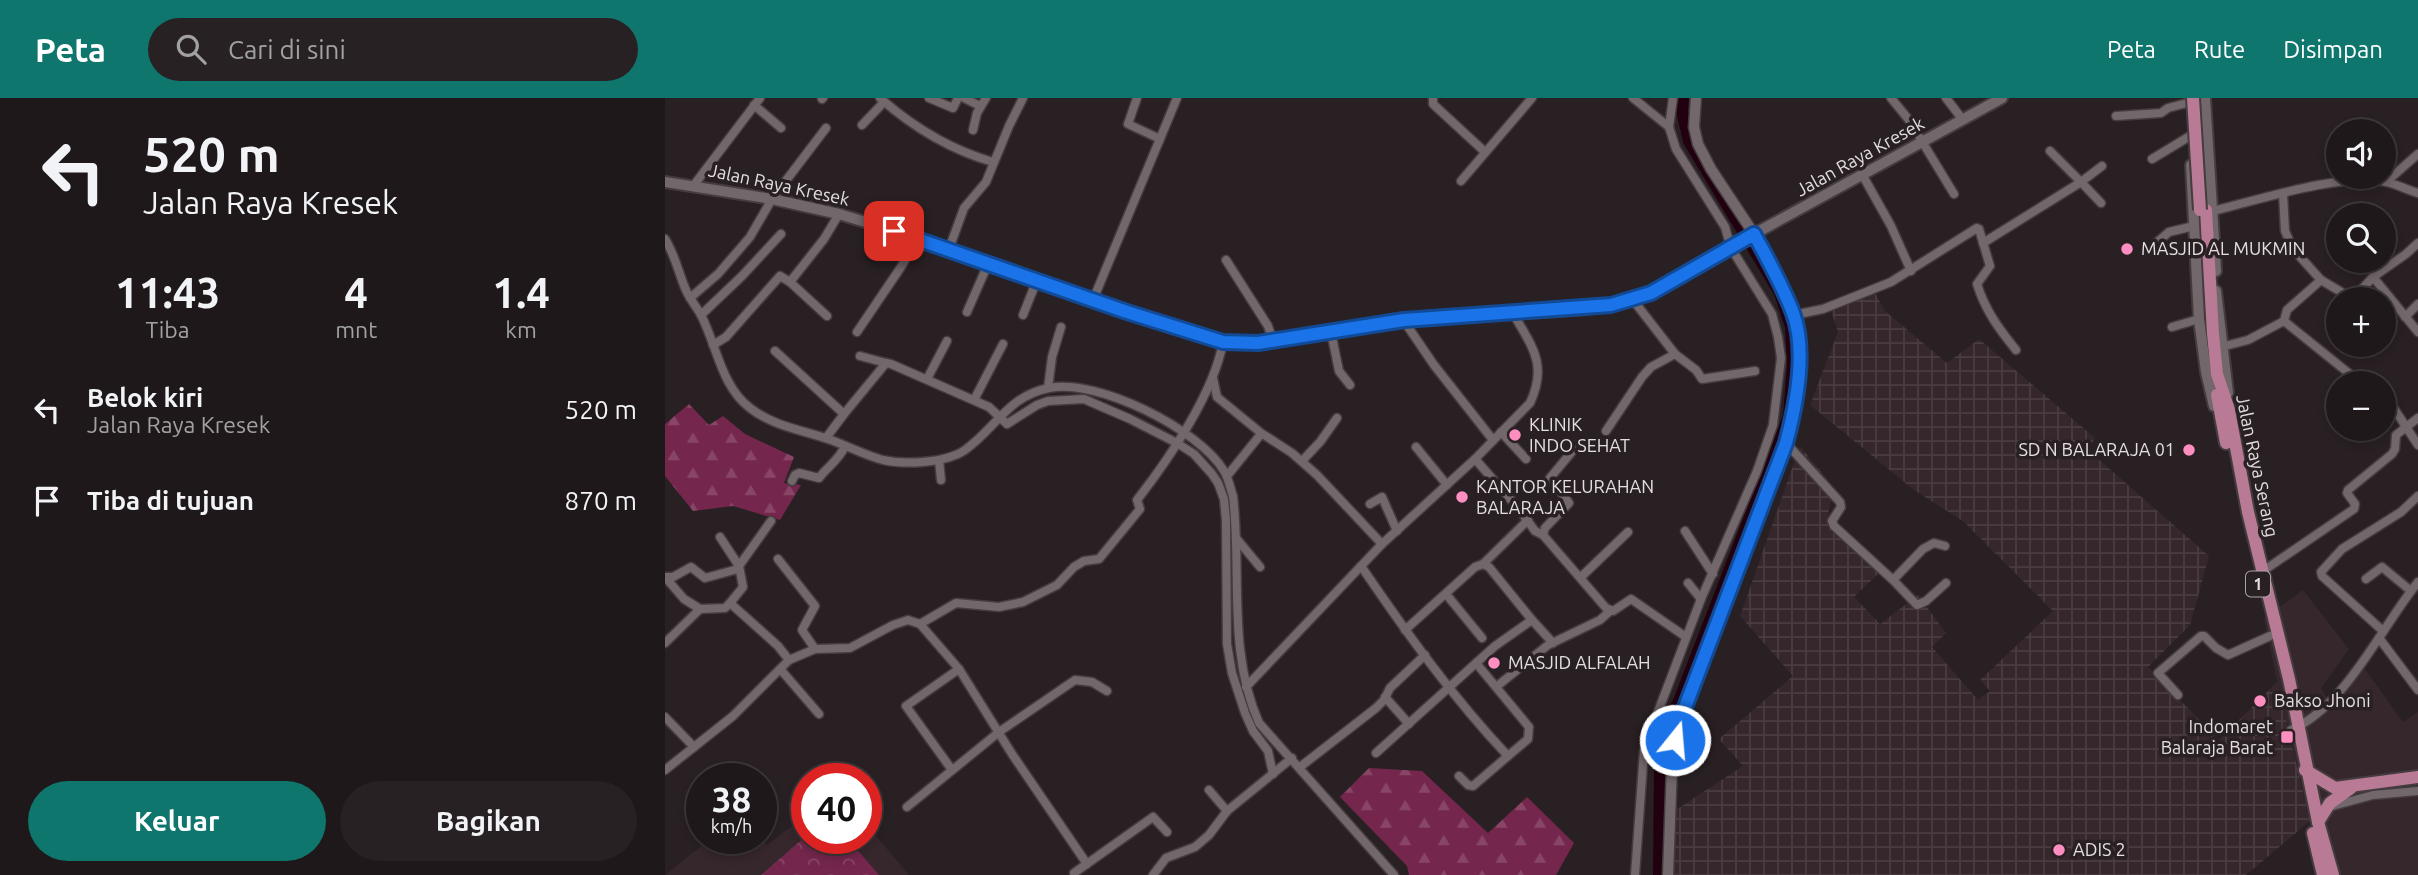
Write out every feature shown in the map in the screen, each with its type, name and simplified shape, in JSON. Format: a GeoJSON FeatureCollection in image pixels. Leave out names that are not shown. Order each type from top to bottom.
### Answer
{"type":"FeatureCollection","features":[{"type":"Feature","properties":{"kind":"highway","name":"Jalan Raya Serang"},"geometry":{"type":"LineString","coordinates":[[2192,99],[2204,297],[2215,374],[2303,765],[2317,807],[2324,874]]}},
{"type":"Feature","properties":{"kind":"highway","name":"Jalan Raya Serang"},"geometry":{"type":"LineString","coordinates":[[2230,438],[2263,571],[2266,600]]}},
{"type":"Feature","properties":{"kind":"highway"},"geometry":{"type":"LineString","coordinates":[[2303,765],[2346,786]]}},
{"type":"Feature","properties":{"kind":"highway"},"geometry":{"type":"LineString","coordinates":[[2317,807],[2346,786],[2418,777]]}},
{"type":"Feature","properties":{"kind":"highway"},"geometry":{"type":"LineString","coordinates":[[2317,807],[2335,799],[2346,786]]}},
{"type":"Feature","properties":{"kind":"highway","name":"Jalan Raya Serang"},"geometry":{"type":"LineString","coordinates":[[2317,807],[2324,874]]}},
{"type":"Feature","properties":{"kind":"main road","name":"Jalan Raya Kresek"},"geometry":{"type":"LineString","coordinates":[[666,179],[839,214],[918,238],[1093,300],[1223,342],[1273,341],[1404,320],[1587,309],[1633,300],[1677,280],[1753,235],[2002,98]]}},
{"type":"Feature","properties":{"kind":"main road"},"geometry":{"type":"LineString","coordinates":[[2205,98],[2221,347],[2230,438]]}},
{"type":"Feature","properties":{"kind":"main road"},"geometry":{"type":"LineString","coordinates":[[2192,99],[2190,136],[2199,319],[2213,402],[2230,438]]}},
{"type":"Feature","properties":{"kind":"main road"},"geometry":{"type":"LineString","coordinates":[[2192,191],[2204,193],[2211,186]]}},
{"type":"Feature","properties":{"kind":"street"},"geometry":{"type":"LineString","coordinates":[[929,98],[953,108],[958,98]]}},
{"type":"Feature","properties":{"kind":"street"},"geometry":{"type":"LineString","coordinates":[[964,98],[980,106]]}},
{"type":"Feature","properties":{"kind":"street"},"geometry":{"type":"LineString","coordinates":[[973,130],[980,106],[986,98]]}},
{"type":"Feature","properties":{"kind":"street"},"geometry":{"type":"LineString","coordinates":[[949,249],[964,208],[983,186],[1023,98]]}},
{"type":"Feature","properties":{"kind":"street"},"geometry":{"type":"LineString","coordinates":[[1137,98],[1128,124],[1160,139]]}},
{"type":"Feature","properties":{"kind":"street"},"geometry":{"type":"LineString","coordinates":[[1093,300],[1177,98]]}},
{"type":"Feature","properties":{"kind":"street"},"geometry":{"type":"LineString","coordinates":[[1461,181],[1532,98]]}},
{"type":"Feature","properties":{"kind":"street"},"geometry":{"type":"LineString","coordinates":[[1633,98],[1669,127],[1683,161],[1724,227],[1772,314],[1778,337],[1780,379],[1773,425],[1757,471],[1701,599],[1655,714],[1644,750],[1635,875]]}},
{"type":"Feature","properties":{"kind":"street"},"geometry":{"type":"LineString","coordinates":[[1669,127],[1673,98]]}},
{"type":"Feature","properties":{"kind":"street"},"geometry":{"type":"LineString","coordinates":[[1668,875],[1672,765],[1676,731],[1786,443],[1797,391],[1798,346],[1794,315],[1753,235],[1710,169],[1698,144],[1694,127],[1696,98]]}},
{"type":"Feature","properties":{"kind":"street"},"geometry":{"type":"LineString","coordinates":[[1891,98],[1909,120],[1954,194]]}},
{"type":"Feature","properties":{"kind":"street"},"geometry":{"type":"LineString","coordinates":[[1946,98],[1963,120]]}},
{"type":"Feature","properties":{"kind":"street"},"geometry":{"type":"LineString","coordinates":[[2167,98],[2168,108]]}},
{"type":"Feature","properties":{"kind":"street"},"geometry":{"type":"LineString","coordinates":[[1431,99],[1485,152]]}},
{"type":"Feature","properties":{"kind":"street"},"geometry":{"type":"LineString","coordinates":[[2116,116],[2161,113],[2192,99]]}},
{"type":"Feature","properties":{"kind":"street"},"geometry":{"type":"LineString","coordinates":[[862,125],[882,100],[926,132],[967,155],[993,162]]}},
{"type":"Feature","properties":{"kind":"street"},"geometry":{"type":"LineString","coordinates":[[694,185],[757,102],[781,128]]}},
{"type":"Feature","properties":{"kind":"street"},"geometry":{"type":"LineString","coordinates":[[689,298],[718,274],[750,237],[772,199],[826,128]]}},
{"type":"Feature","properties":{"kind":"street"},"geometry":{"type":"LineString","coordinates":[[2152,159],[2190,136]]}},
{"type":"Feature","properties":{"kind":"street"},"geometry":{"type":"LineString","coordinates":[[2050,151],[2101,203]]}},
{"type":"Feature","properties":{"kind":"street"},"geometry":{"type":"LineString","coordinates":[[2396,173],[2418,154]]}},
{"type":"Feature","properties":{"kind":"street"},"geometry":{"type":"LineString","coordinates":[[1983,243],[2102,166]]}},
{"type":"Feature","properties":{"kind":"street"},"geometry":{"type":"LineString","coordinates":[[1863,176],[1891,226],[1911,271]]}},
{"type":"Feature","properties":{"kind":"street"},"geometry":{"type":"LineString","coordinates":[[2213,211],[2326,184]]}},
{"type":"Feature","properties":{"kind":"street"},"geometry":{"type":"LineString","coordinates":[[2396,185],[2418,193]]}},
{"type":"Feature","properties":{"kind":"street"},"geometry":{"type":"LineString","coordinates":[[2283,193],[2285,231],[2293,249],[2321,280],[2353,299],[2373,277],[2418,243]]}},
{"type":"Feature","properties":{"kind":"street"},"geometry":{"type":"LineString","coordinates":[[790,282],[824,239],[839,214]]}},
{"type":"Feature","properties":{"kind":"street"},"geometry":{"type":"LineString","coordinates":[[2155,244],[2169,232],[2194,226]]}},
{"type":"Feature","properties":{"kind":"street"},"geometry":{"type":"LineString","coordinates":[[1794,315],[1823,309],[1891,282],[1974,229],[1979,229],[1990,266],[1977,284],[1982,301],[2016,350]]}},
{"type":"Feature","properties":{"kind":"street"},"geometry":{"type":"LineString","coordinates":[[701,315],[781,234]]}},
{"type":"Feature","properties":{"kind":"street"},"geometry":{"type":"LineString","coordinates":[[857,332],[918,238]]}},
{"type":"Feature","properties":{"kind":"street"},"geometry":{"type":"LineString","coordinates":[[665,239],[674,253],[689,298],[701,315],[728,381],[737,397],[765,418],[884,460],[920,462],[940,468],[1003,419],[1020,398],[1048,388],[1085,394],[1115,404],[1181,438],[1208,460],[1224,480],[1236,538],[1239,649],[1246,687],[1259,723],[1290,761],[1300,766],[1394,875]]}},
{"type":"Feature","properties":{"kind":"street"},"geometry":{"type":"LineString","coordinates":[[1226,260],[1268,326],[1273,341]]}},
{"type":"Feature","properties":{"kind":"street"},"geometry":{"type":"LineString","coordinates":[[967,312],[988,264]]}},
{"type":"Feature","properties":{"kind":"street"},"geometry":{"type":"LineString","coordinates":[[713,345],[726,337],[781,276],[827,316]]}},
{"type":"Feature","properties":{"kind":"street"},"geometry":{"type":"LineString","coordinates":[[2373,277],[2418,332]]}},
{"type":"Feature","properties":{"kind":"street"},"geometry":{"type":"LineString","coordinates":[[1024,315],[1037,280]]}},
{"type":"Feature","properties":{"kind":"street"},"geometry":{"type":"LineString","coordinates":[[2221,347],[2248,340],[2284,321],[2287,310],[2321,280]]}},
{"type":"Feature","properties":{"kind":"street"},"geometry":{"type":"LineString","coordinates":[[1633,300],[1675,354],[1696,370],[1700,377],[1755,371]]}},
{"type":"Feature","properties":{"kind":"street"},"geometry":{"type":"LineString","coordinates":[[2405,317],[2418,304]]}},
{"type":"Feature","properties":{"kind":"street"},"geometry":{"type":"LineString","coordinates":[[1246,687],[1382,544],[1475,459],[1530,403],[1535,392],[1539,361],[1514,313]]}},
{"type":"Feature","properties":{"kind":"street"},"geometry":{"type":"LineString","coordinates":[[2172,327],[2199,319]]}},
{"type":"Feature","properties":{"kind":"street"},"geometry":{"type":"LineString","coordinates":[[1404,320],[1434,365],[1493,440]]}},
{"type":"Feature","properties":{"kind":"street"},"geometry":{"type":"LineString","coordinates":[[2284,321],[2346,371]]}},
{"type":"Feature","properties":{"kind":"street"},"geometry":{"type":"LineString","coordinates":[[1048,388],[1052,357],[1061,327]]}},
{"type":"Feature","properties":{"kind":"street"},"geometry":{"type":"LineString","coordinates":[[1331,332],[1339,371],[1350,385]]}},
{"type":"Feature","properties":{"kind":"street"},"geometry":{"type":"LineString","coordinates":[[927,379],[947,341]]}},
{"type":"Feature","properties":{"kind":"street"},"geometry":{"type":"LineString","coordinates":[[920,624],[956,603],[999,607],[1023,602],[1057,584],[1084,561],[1098,559],[1140,509],[1137,500],[1181,438],[1213,378],[1223,342]]}},
{"type":"Feature","properties":{"kind":"street"},"geometry":{"type":"LineString","coordinates":[[974,400],[1003,344]]}},
{"type":"Feature","properties":{"kind":"street"},"geometry":{"type":"LineString","coordinates":[[775,351],[843,414]]}},
{"type":"Feature","properties":{"kind":"street"},"geometry":{"type":"LineString","coordinates":[[1605,431],[1651,367],[1675,354]]}},
{"type":"Feature","properties":{"kind":"street"},"geometry":{"type":"LineString","coordinates":[[860,356],[898,366],[989,407],[1011,423],[1037,404],[1085,394],[1099,398],[1181,438],[1208,460]]}},
{"type":"Feature","properties":{"kind":"street"},"geometry":{"type":"LineString","coordinates":[[826,438],[886,363]]}},
{"type":"Feature","properties":{"kind":"street"},"geometry":{"type":"LineString","coordinates":[[1213,378],[1217,397],[1261,434],[1302,461],[1382,544]]}},
{"type":"Feature","properties":{"kind":"street"},"geometry":{"type":"LineString","coordinates":[[2396,411],[2418,445]]}},
{"type":"Feature","properties":{"kind":"street"},"geometry":{"type":"LineString","coordinates":[[1302,461],[1337,418]]}},
{"type":"Feature","properties":{"kind":"street"},"geometry":{"type":"LineString","coordinates":[[2263,571],[2354,509],[2355,504],[2348,495],[2348,490],[2392,454],[2395,449],[2394,438],[2418,418]]}},
{"type":"Feature","properties":{"kind":"street"},"geometry":{"type":"LineString","coordinates":[[1501,432],[1526,459]]}},
{"type":"Feature","properties":{"kind":"street"},"geometry":{"type":"LineString","coordinates":[[1224,480],[1261,434]]}},
{"type":"Feature","properties":{"kind":"street"},"geometry":{"type":"LineString","coordinates":[[1542,535],[1545,528],[1569,502],[1550,478],[1580,443]]}},
{"type":"Feature","properties":{"kind":"street"},"geometry":{"type":"LineString","coordinates":[[1786,443],[1840,502],[1841,507],[1832,521],[1834,526],[1917,605],[1937,593],[1946,583]]}},
{"type":"Feature","properties":{"kind":"street"},"geometry":{"type":"LineString","coordinates":[[792,481],[799,473],[818,478],[827,466],[842,455],[845,446]]}},
{"type":"Feature","properties":{"kind":"street"},"geometry":{"type":"LineString","coordinates":[[1416,447],[1447,485]]}},
{"type":"Feature","properties":{"kind":"street"},"geometry":{"type":"LineString","coordinates":[[1475,459],[1535,531],[1542,535],[1610,611]]}},
{"type":"Feature","properties":{"kind":"street"},"geometry":{"type":"LineString","coordinates":[[2418,496],[2401,512],[2342,549],[2321,572],[2381,634],[2418,690]]}},
{"type":"Feature","properties":{"kind":"street"},"geometry":{"type":"LineString","coordinates":[[1370,503],[1382,497],[1397,531]]}},
{"type":"Feature","properties":{"kind":"street"},"geometry":{"type":"LineString","coordinates":[[1231,518],[1227,644],[1230,665],[1245,713],[1253,731],[1268,751],[1274,774]]}},
{"type":"Feature","properties":{"kind":"street"},"geometry":{"type":"LineString","coordinates":[[1405,630],[1475,567],[1483,564],[1528,520]]}},
{"type":"Feature","properties":{"kind":"street"},"geometry":{"type":"LineString","coordinates":[[666,578],[691,567],[705,578],[738,567],[771,521]]}},
{"type":"Feature","properties":{"kind":"street"},"geometry":{"type":"LineString","coordinates":[[1685,531],[1713,574]]}},
{"type":"Feature","properties":{"kind":"street"},"geometry":{"type":"LineString","coordinates":[[1581,577],[1628,533]]}},
{"type":"Feature","properties":{"kind":"street"},"geometry":{"type":"LineString","coordinates":[[666,578],[684,599],[700,609],[725,608],[743,587],[738,567],[720,537]]}},
{"type":"Feature","properties":{"kind":"street"},"geometry":{"type":"LineString","coordinates":[[1236,538],[1260,567]]}},
{"type":"Feature","properties":{"kind":"street"},"geometry":{"type":"LineString","coordinates":[[1893,580],[1923,549],[1936,543],[1945,546]]}},
{"type":"Feature","properties":{"kind":"street"},"geometry":{"type":"LineString","coordinates":[[778,559],[815,606],[802,630],[815,649]]}},
{"type":"Feature","properties":{"kind":"street"},"geometry":{"type":"LineString","coordinates":[[1483,564],[1489,567],[1553,643]]}},
{"type":"Feature","properties":{"kind":"street"},"geometry":{"type":"LineString","coordinates":[[1361,566],[1449,688],[1508,756]]}},
{"type":"Feature","properties":{"kind":"street"},"geometry":{"type":"LineString","coordinates":[[2365,579],[2383,568],[2411,591]]}},
{"type":"Feature","properties":{"kind":"street"},"geometry":{"type":"LineString","coordinates":[[2295,728],[2326,705],[2360,665],[2418,582]]}},
{"type":"Feature","properties":{"kind":"street"},"geometry":{"type":"LineString","coordinates":[[1688,583],[1701,599]]}},
{"type":"Feature","properties":{"kind":"street"},"geometry":{"type":"LineString","coordinates":[[1446,594],[1482,638]]}},
{"type":"Feature","properties":{"kind":"street"},"geometry":{"type":"LineString","coordinates":[[1496,687],[1541,650],[1599,620],[1631,599],[1686,637]]}},
{"type":"Feature","properties":{"kind":"street"},"geometry":{"type":"LineString","coordinates":[[730,603],[778,646],[789,660]]}},
{"type":"Feature","properties":{"kind":"street"},"geometry":{"type":"LineString","coordinates":[[665,643],[700,609]]}},
{"type":"Feature","properties":{"kind":"street"},"geometry":{"type":"LineString","coordinates":[[665,770],[733,716],[789,660],[815,649],[850,648],[901,621],[908,620],[920,624],[959,669],[1087,864]]}},
{"type":"Feature","properties":{"kind":"street"},"geometry":{"type":"LineString","coordinates":[[1376,753],[1495,646],[1532,620]]}},
{"type":"Feature","properties":{"kind":"street"},"geometry":{"type":"LineString","coordinates":[[2178,695],[2158,673],[2201,636],[2228,655],[2273,635]]}},
{"type":"Feature","properties":{"kind":"street"},"geometry":{"type":"LineString","coordinates":[[1300,766],[1352,727],[1425,655]]}},
{"type":"Feature","properties":{"kind":"street"},"geometry":{"type":"LineString","coordinates":[[1459,776],[1473,786],[1528,738],[1530,731],[1476,663]]}},
{"type":"Feature","properties":{"kind":"street"},"geometry":{"type":"LineString","coordinates":[[952,770],[906,706],[959,669]]}},
{"type":"Feature","properties":{"kind":"street"},"geometry":{"type":"LineString","coordinates":[[781,670],[819,714]]}},
{"type":"Feature","properties":{"kind":"street"},"geometry":{"type":"LineString","coordinates":[[907,807],[999,732],[1075,680],[1092,682],[1107,691]]}},
{"type":"Feature","properties":{"kind":"street"},"geometry":{"type":"LineString","coordinates":[[1385,697],[1409,724]]}},
{"type":"Feature","properties":{"kind":"street"},"geometry":{"type":"LineString","coordinates":[[665,717],[694,747]]}},
{"type":"Feature","properties":{"kind":"street"},"geometry":{"type":"LineString","coordinates":[[1153,875],[1166,858],[1195,847],[1209,835],[1227,811],[1290,761]]}},
{"type":"Feature","properties":{"kind":"street"},"geometry":{"type":"LineString","coordinates":[[1209,790],[1227,811]]}},
{"type":"Feature","properties":{"kind":"street"},"geometry":{"type":"LineString","coordinates":[[2317,807],[2374,795],[2418,792]]}},
{"type":"Feature","properties":{"kind":"street"},"geometry":{"type":"LineString","coordinates":[[1074,874],[1153,817],[1167,832]]}},
{"type":"Feature","properties":{"kind":"shaded area"},"geometry":{"type":"Polygon","coordinates":[[[1874,291],[1885,311],[1947,363],[1979,339],[2095,438],[2088,450],[2209,556],[2190,625],[2148,667],[2219,740],[2277,682],[2310,821],[2246,875],[1671,875],[1671,813],[1743,766],[1719,739],[1793,676],[1740,616],[1800,446],[1835,489],[1828,513],[1884,568],[1854,597],[1880,624],[1918,595],[1946,633],[1932,647],[1978,700],[1990,691],[1980,680],[2053,611],[1963,521],[1914,490],[1810,405],[1838,332],[1830,307],[1874,291]]]}},
{"type":"Feature","properties":{"kind":"shaded area"},"geometry":{"type":"Polygon","coordinates":[[[2303,590],[2349,649],[2321,688],[2329,701],[2363,666],[2403,722],[2418,712],[2418,780],[2413,781],[2418,788],[2418,875],[2324,875],[2264,618],[2303,590]]]}},
{"type":"Feature","properties":{"kind":"shaded area"},"geometry":{"type":"Polygon","coordinates":[[[791,826],[791,854],[882,854],[882,843],[909,875],[665,875],[691,854],[777,854],[777,837],[791,826]]]}},
{"type":"Feature","properties":{"kind":"green space"},"geometry":{"type":"Polygon","coordinates":[[[689,404],[709,425],[723,416],[745,434],[794,457],[784,483],[801,485],[780,520],[733,506],[693,511],[665,476],[665,424],[689,404]]]}},
{"type":"Feature","properties":{"kind":"green space"},"geometry":{"type":"Polygon","coordinates":[[[1369,768],[1422,771],[1488,833],[1527,797],[1574,843],[1556,875],[1409,875],[1407,866],[1340,797],[1369,768]]]}},
{"type":"Feature","properties":{"kind":"green space"},"geometry":{"type":"Polygon","coordinates":[[[791,849],[791,854],[861,854],[879,875],[761,875],[791,849]]]}},
{"type":"Feature","properties":{"kind":"waterway"},"geometry":{"type":"LineString","coordinates":[[1659,875],[1660,763],[1666,728],[1679,701],[1789,416],[1793,365],[1791,327],[1780,293],[1689,141],[1682,111],[1683,98]]}},
{"type":"Feature","properties":{"kind":"place","name":"MASJID AL MUKMIN"},"geometry":{"type":"Point","coordinates":[2127,249]}},
{"type":"Feature","properties":{"kind":"place","name":"KLINIK INDO SEHAT"},"geometry":{"type":"Point","coordinates":[1515,435]}},
{"type":"Feature","properties":{"kind":"place","name":"SD N BALARAJA 01"},"geometry":{"type":"Point","coordinates":[2189,450]}},
{"type":"Feature","properties":{"kind":"place","name":"KANTOR KELURAHAN BALARAJA"},"geometry":{"type":"Point","coordinates":[1462,497]}},
{"type":"Feature","properties":{"kind":"place","name":"MASJID ALFALAH"},"geometry":{"type":"Point","coordinates":[1494,663]}},
{"type":"Feature","properties":{"kind":"place","name":"Bakso Jhoni"},"geometry":{"type":"Point","coordinates":[2260,701]}},
{"type":"Feature","properties":{"kind":"place","name":"Indomaret Balaraja Barat"},"geometry":{"type":"Point","coordinates":[2287,737]}},
{"type":"Feature","properties":{"kind":"place","name":"ADIS 2"},"geometry":{"type":"Point","coordinates":[2059,850]}},
{"type":"Feature","properties":{"kind":"route"},"geometry":{"type":"LineString","coordinates":[[894,231],[1127,312],[1223,342],[1239,343],[1278,341],[1404,320],[1587,309],[1611,305],[1651,293],[1754,234],[1794,315],[1798,346],[1794,412],[1786,443],[1676,731],[1675,740]]}}]}
